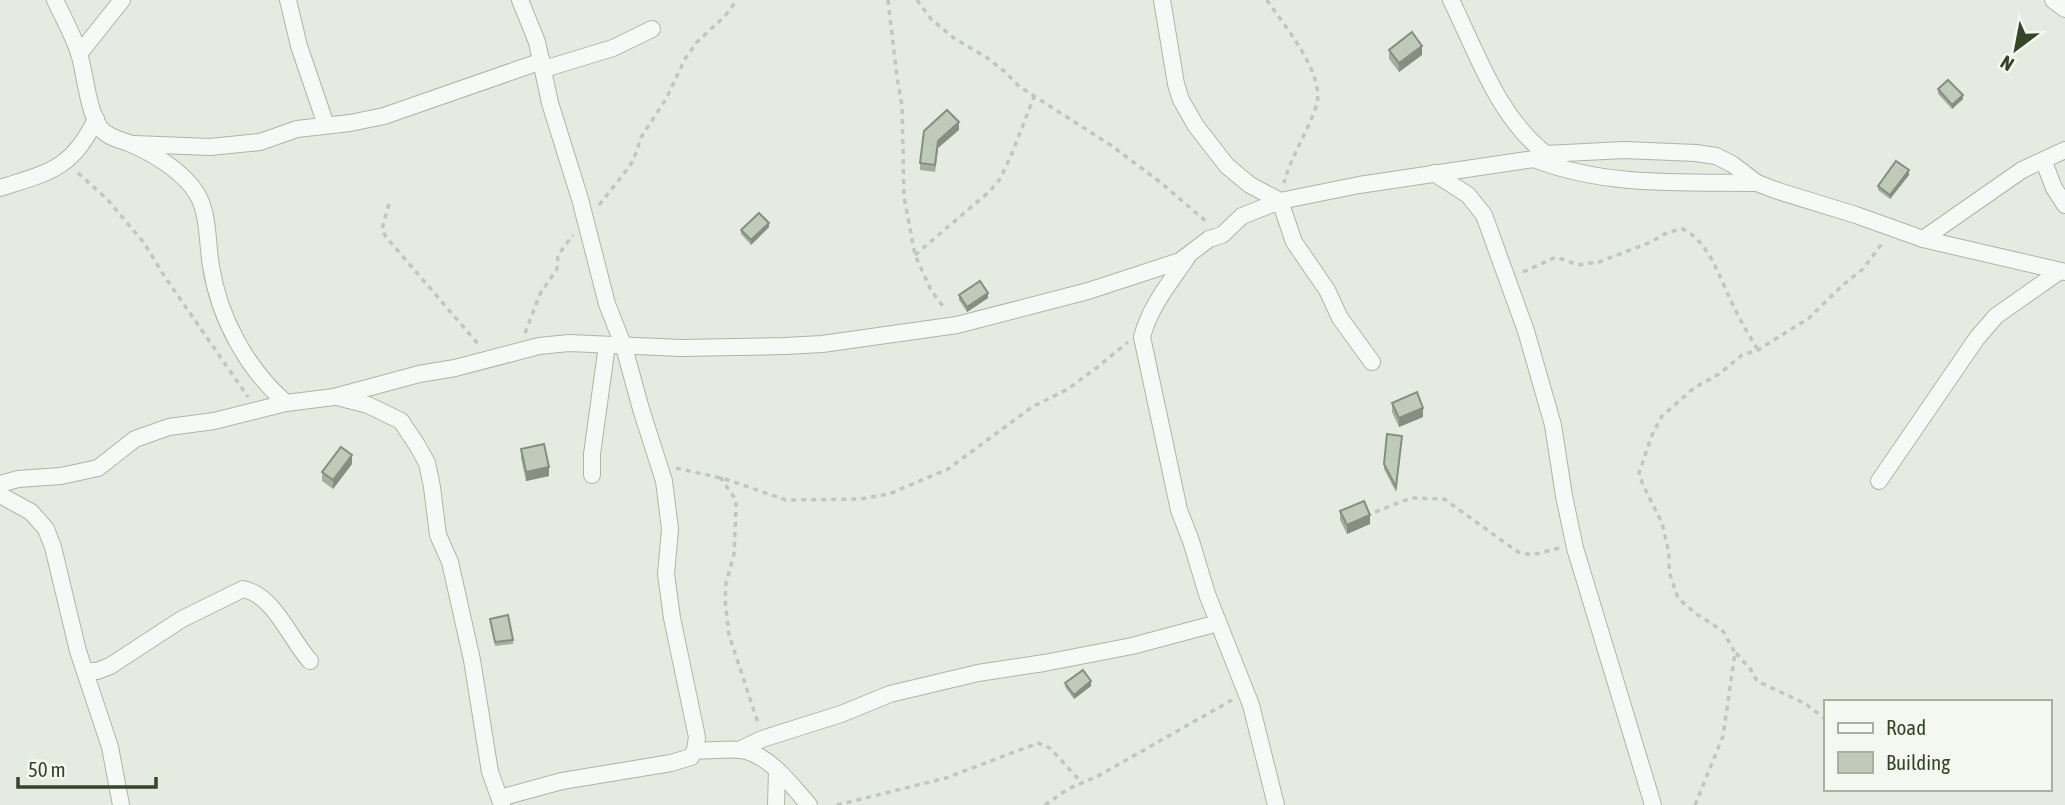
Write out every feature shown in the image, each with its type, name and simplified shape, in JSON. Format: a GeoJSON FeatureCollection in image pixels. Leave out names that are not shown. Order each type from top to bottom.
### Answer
{"type":"FeatureCollection","features":[{"type":"Feature","properties":{"kind":"street"},"geometry":{"type":"LineString","coordinates":[[55,0],[79,54],[100,128],[132,144],[178,174],[191,185],[199,197],[205,218],[213,281],[228,323],[264,384],[286,403]]}},
{"type":"Feature","properties":{"kind":"street"},"geometry":{"type":"LineString","coordinates":[[79,54],[122,0]]}},
{"type":"Feature","properties":{"kind":"street"},"geometry":{"type":"LineString","coordinates":[[288,0],[299,46],[326,125]]}},
{"type":"Feature","properties":{"kind":"street"},"geometry":{"type":"LineString","coordinates":[[334,397],[368,405],[401,421],[427,463],[438,535],[450,562],[472,660],[488,764],[501,801],[562,781],[671,763],[691,757],[695,750],[696,726],[668,587],[669,510],[660,464],[640,409],[624,347],[607,304],[585,217],[550,103],[537,43],[520,0]]}},
{"type":"Feature","properties":{"kind":"street"},"geometry":{"type":"LineString","coordinates":[[1162,0],[1176,84],[1181,100],[1196,126],[1227,166],[1250,185],[1280,201],[1294,242],[1327,290],[1340,318],[1372,362]]}},
{"type":"Feature","properties":{"kind":"street"},"geometry":{"type":"LineString","coordinates":[[1451,0],[1507,111],[1540,156],[1559,169],[1622,180],[1757,183],[1923,239],[2062,271]]}},
{"type":"Feature","properties":{"kind":"street"},"geometry":{"type":"LineString","coordinates":[[2053,0],[2065,9]]}},
{"type":"Feature","properties":{"kind":"street"},"geometry":{"type":"LineString","coordinates":[[132,144],[210,147],[270,140],[297,129],[350,124],[384,116],[543,65],[613,48],[653,29]]}},
{"type":"Feature","properties":{"kind":"street"},"geometry":{"type":"LineString","coordinates":[[0,188],[54,170],[87,138],[96,119]]}},
{"type":"Feature","properties":{"kind":"street"},"geometry":{"type":"LineString","coordinates":[[0,484],[98,468],[122,447],[169,426],[214,421],[286,403],[334,397],[539,346],[559,344],[741,348],[822,344],[957,324],[1087,290],[1180,261],[1209,239],[1222,235],[1242,216],[1280,201],[1434,173],[1540,156],[1624,150],[1716,156],[1732,164],[1757,183]]}},
{"type":"Feature","properties":{"kind":"street"},"geometry":{"type":"LineString","coordinates":[[1923,239],[2022,170],[2065,150]]}},
{"type":"Feature","properties":{"kind":"street"},"geometry":{"type":"LineString","coordinates":[[2044,162],[2054,188],[2065,205]]}},
{"type":"Feature","properties":{"kind":"street"},"geometry":{"type":"LineString","coordinates":[[1434,173],[1468,195],[1484,215],[1530,340],[1550,413],[1574,541],[1653,805]]}},
{"type":"Feature","properties":{"kind":"street"},"geometry":{"type":"LineString","coordinates":[[1189,255],[1156,303],[1142,337],[1179,510],[1218,623],[1246,691],[1276,805]]}},
{"type":"Feature","properties":{"kind":"street"},"geometry":{"type":"LineString","coordinates":[[1879,481],[1977,338],[1996,316],[2062,271]]}},
{"type":"Feature","properties":{"kind":"street"},"geometry":{"type":"LineString","coordinates":[[592,475],[592,454],[607,345]]}},
{"type":"Feature","properties":{"kind":"street"},"geometry":{"type":"LineString","coordinates":[[0,495],[32,512],[46,529],[53,547],[78,651],[110,747],[121,805]]}},
{"type":"Feature","properties":{"kind":"street"},"geometry":{"type":"LineString","coordinates":[[85,671],[97,671],[110,666],[182,619],[243,589],[260,596],[278,615],[297,646],[310,661]]}},
{"type":"Feature","properties":{"kind":"street"},"geometry":{"type":"LineString","coordinates":[[738,750],[890,694],[978,673],[1144,643],[1218,623]]}},
{"type":"Feature","properties":{"kind":"street"},"geometry":{"type":"LineString","coordinates":[[695,750],[738,750],[755,755],[777,770],[809,805]]}},
{"type":"Feature","properties":{"kind":"street"},"geometry":{"type":"LineString","coordinates":[[776,805],[777,770]]}},
{"type":"Feature","properties":{"kind":"path"},"geometry":{"type":"LineString","coordinates":[[512,354],[528,326],[540,294],[557,269],[558,255],[585,217],[624,175],[637,151],[640,139],[666,99],[685,59],[737,0]]}},
{"type":"Feature","properties":{"kind":"path"},"geometry":{"type":"LineString","coordinates":[[888,0],[902,106],[904,197],[915,255],[931,290],[957,324]]}},
{"type":"Feature","properties":{"kind":"path"},"geometry":{"type":"LineString","coordinates":[[917,0],[930,19],[986,57],[1034,97],[1111,146],[1160,182],[1222,235]]}},
{"type":"Feature","properties":{"kind":"path"},"geometry":{"type":"LineString","coordinates":[[1267,0],[1304,57],[1315,78],[1319,94],[1316,107],[1287,170],[1280,201]]}},
{"type":"Feature","properties":{"kind":"path"},"geometry":{"type":"LineString","coordinates":[[915,255],[990,191],[1000,179],[1034,97]]}},
{"type":"Feature","properties":{"kind":"path"},"geometry":{"type":"LineString","coordinates":[[65,162],[107,199],[144,243],[257,410]]}},
{"type":"Feature","properties":{"kind":"path"},"geometry":{"type":"LineString","coordinates":[[389,204],[382,229],[386,237],[478,343],[488,359]]}},
{"type":"Feature","properties":{"kind":"path"},"geometry":{"type":"LineString","coordinates":[[1508,277],[1556,257],[1578,265],[1599,262],[1651,242],[1668,232],[1684,229],[1693,234],[1717,270],[1731,303],[1758,350]]}},
{"type":"Feature","properties":{"kind":"path"},"geometry":{"type":"LineString","coordinates":[[1824,718],[1806,704],[1757,681],[1745,661],[1735,653],[1723,631],[1678,598],[1669,572],[1669,553],[1662,523],[1639,473],[1652,435],[1662,416],[1695,388],[1742,355],[1758,350],[1810,318],[1863,269],[1878,247],[1896,229]]}},
{"type":"Feature","properties":{"kind":"path"},"geometry":{"type":"LineString","coordinates":[[660,464],[720,477],[786,500],[860,499],[889,494],[948,469],[1032,407],[1068,389],[1145,327]]}},
{"type":"Feature","properties":{"kind":"path"},"geometry":{"type":"LineString","coordinates":[[720,477],[736,500],[734,554],[726,583],[725,600],[729,635],[762,739]]}},
{"type":"Feature","properties":{"kind":"path"},"geometry":{"type":"LineString","coordinates":[[1375,512],[1411,498],[1444,499],[1524,555],[1554,550],[1574,541]]}},
{"type":"Feature","properties":{"kind":"path"},"geometry":{"type":"LineString","coordinates":[[1696,805],[1723,736],[1735,653]]}},
{"type":"Feature","properties":{"kind":"path"},"geometry":{"type":"LineString","coordinates":[[1045,805],[1081,782],[1246,691]]}},
{"type":"Feature","properties":{"kind":"path"},"geometry":{"type":"LineString","coordinates":[[837,805],[946,778],[1038,743],[1049,748],[1081,782]]}},
{"type":"Feature","properties":{"kind":"building"},"geometry":{"type":"Polygon","coordinates":[[[1412,32],[1422,46],[1399,63],[1389,50],[1412,32]]]}},
{"type":"Feature","properties":{"kind":"building"},"geometry":{"type":"Polygon","coordinates":[[[1948,80],[1963,95],[1952,105],[1938,89],[1948,80]]]}},
{"type":"Feature","properties":{"kind":"building"},"geometry":{"type":"Polygon","coordinates":[[[947,110],[959,122],[938,141],[935,165],[920,163],[924,131],[947,110]]]}},
{"type":"Feature","properties":{"kind":"building"},"geometry":{"type":"Polygon","coordinates":[[[1896,161],[1909,170],[1890,195],[1878,186],[1896,161]]]}},
{"type":"Feature","properties":{"kind":"building"},"geometry":{"type":"Polygon","coordinates":[[[759,213],[769,223],[751,240],[741,230],[759,213]]]}},
{"type":"Feature","properties":{"kind":"building"},"geometry":{"type":"Polygon","coordinates":[[[980,281],[988,293],[967,307],[959,295],[980,281]]]}},
{"type":"Feature","properties":{"kind":"building"},"geometry":{"type":"Polygon","coordinates":[[[1417,392],[1423,408],[1399,418],[1392,403],[1417,392]]]}},
{"type":"Feature","properties":{"kind":"building"},"geometry":{"type":"Polygon","coordinates":[[[1387,434],[1402,436],[1396,487],[1384,464],[1387,434]]]}},
{"type":"Feature","properties":{"kind":"building"},"geometry":{"type":"Polygon","coordinates":[[[544,444],[549,467],[526,472],[521,449],[544,444]]]}},
{"type":"Feature","properties":{"kind":"building"},"geometry":{"type":"Polygon","coordinates":[[[341,447],[352,455],[333,480],[322,472],[341,447]]]}},
{"type":"Feature","properties":{"kind":"building"},"geometry":{"type":"Polygon","coordinates":[[[1364,501],[1370,515],[1347,525],[1340,511],[1364,501]]]}},
{"type":"Feature","properties":{"kind":"building"},"geometry":{"type":"Polygon","coordinates":[[[508,615],[513,640],[495,642],[490,619],[508,615]]]}},
{"type":"Feature","properties":{"kind":"building"},"geometry":{"type":"Polygon","coordinates":[[[1083,670],[1091,681],[1074,695],[1065,683],[1083,670]]]}}]}
